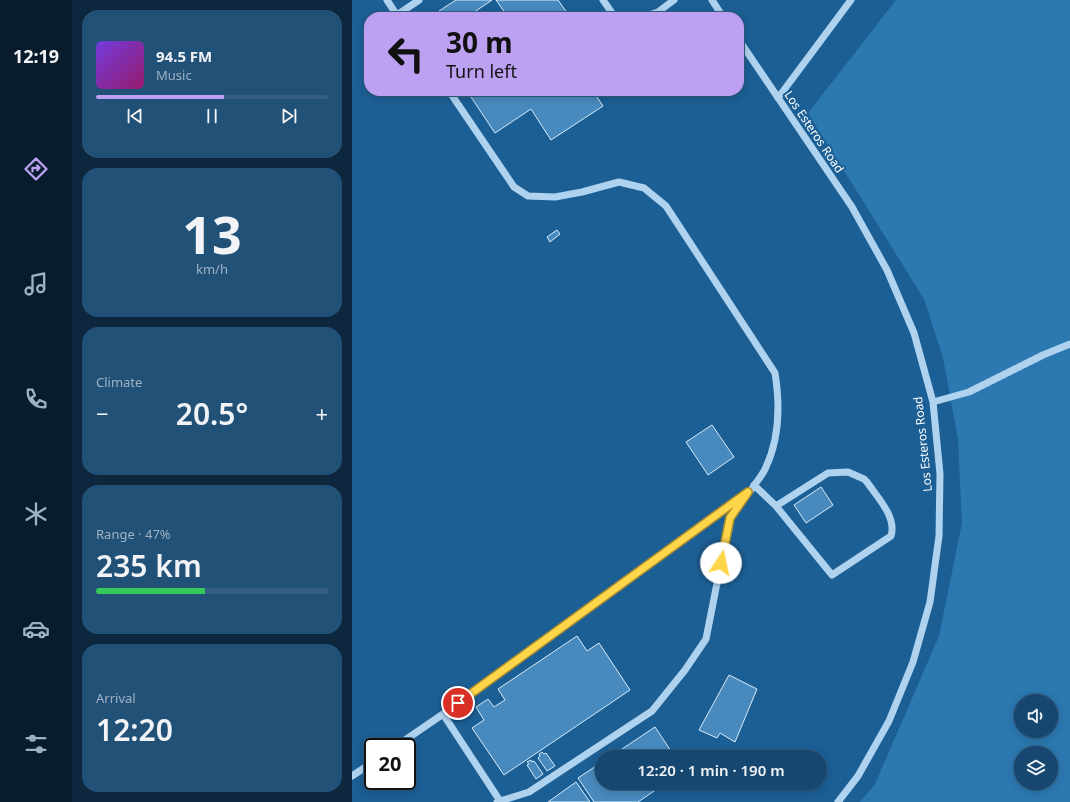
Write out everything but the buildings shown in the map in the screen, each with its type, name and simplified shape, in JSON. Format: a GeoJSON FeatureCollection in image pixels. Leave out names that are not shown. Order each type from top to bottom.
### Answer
{"type":"FeatureCollection","features":[{"type":"Feature","properties":{"kind":"street"},"geometry":{"type":"LineString","coordinates":[[387,0],[395,12]]}},
{"type":"Feature","properties":{"kind":"street"},"geometry":{"type":"LineString","coordinates":[[403,12],[419,0]]}},
{"type":"Feature","properties":{"kind":"street"},"geometry":{"type":"LineString","coordinates":[[603,0],[611,12]]}},
{"type":"Feature","properties":{"kind":"street"},"geometry":{"type":"LineString","coordinates":[[658,12],[674,0]]}},
{"type":"Feature","properties":{"kind":"street"},"geometry":{"type":"LineString","coordinates":[[712,0],[720,12]]}},
{"type":"Feature","properties":{"kind":"street"},"geometry":{"type":"LineString","coordinates":[[778,98],[851,0]]}},
{"type":"Feature","properties":{"kind":"street","name":"Los Esteros Road"},"geometry":{"type":"LineString","coordinates":[[744,47],[852,207],[887,270],[914,333],[933,402],[940,474],[939,536],[930,602],[913,662],[889,721],[858,776],[838,802]]}},
{"type":"Feature","properties":{"kind":"street"},"geometry":{"type":"LineString","coordinates":[[442,714],[499,802],[529,792],[652,711],[685,670],[706,639],[730,518],[766,468],[773,449],[779,414],[778,388],[775,373],[666,206],[644,188],[618,182],[555,197],[528,196],[514,187],[452,96]]}},
{"type":"Feature","properties":{"kind":"street"},"geometry":{"type":"LineString","coordinates":[[933,402],[969,392],[1043,355],[1070,344]]}},
{"type":"Feature","properties":{"kind":"street"},"geometry":{"type":"LineString","coordinates":[[754,485],[776,506],[832,575],[891,536],[892,533],[888,514],[867,482],[864,479],[848,472],[828,473],[776,506]]}},
{"type":"Feature","properties":{"kind":"street"},"geometry":{"type":"LineString","coordinates":[[408,738],[748,492]]}},
{"type":"Feature","properties":{"kind":"street"},"geometry":{"type":"LineString","coordinates":[[352,776],[364,768]]}},
{"type":"Feature","properties":{"kind":"shaded area"},"geometry":{"type":"Polygon","coordinates":[[[896,0],[1070,0],[1070,802],[860,802],[875,784],[939,636],[962,523],[958,439],[943,358],[924,299],[808,113],[896,0]]]}},
{"type":"Feature","properties":{"kind":"route"},"geometry":{"type":"LineString","coordinates":[[458,703],[748,492],[730,518],[721,563]]}}]}
